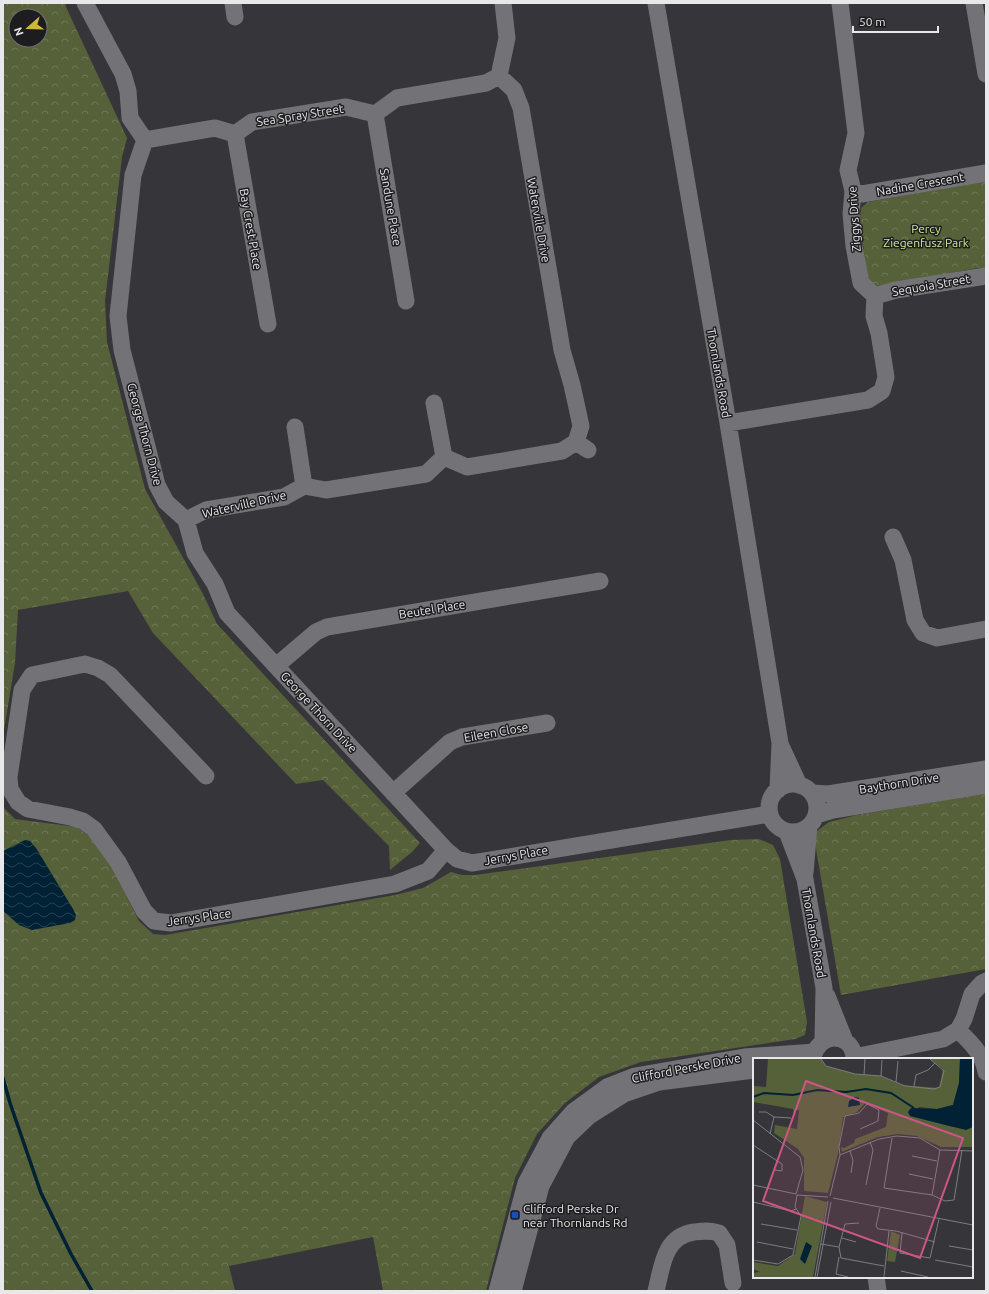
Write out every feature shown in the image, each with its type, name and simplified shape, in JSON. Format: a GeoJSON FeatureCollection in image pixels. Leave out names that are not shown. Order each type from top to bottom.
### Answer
{"type":"FeatureCollection","features":[{"type":"Feature","properties":{"kind":"street"},"geometry":{"type":"LineString","coordinates":[[85,3],[122,74],[128,91],[130,118],[145,140],[215,128],[235,134]]}},
{"type":"Feature","properties":{"kind":"street"},"geometry":{"type":"LineString","coordinates":[[374,114],[398,98],[486,83],[499,76],[507,38],[503,3]]}},
{"type":"Feature","properties":{"kind":"street","name":"Thornlands Road"},"geometry":{"type":"LineString","coordinates":[[656,3],[728,423],[780,742],[778,790],[770,801],[770,814],[776,826],[787,832],[804,879],[824,988],[845,1041],[850,1045],[854,1058]]}},
{"type":"Feature","properties":{"kind":"street","name":"Ziggys Drive"},"geometry":{"type":"LineString","coordinates":[[840,3],[856,134],[848,170],[853,192],[851,214],[854,246],[861,283],[875,296]]}},
{"type":"Feature","properties":{"kind":"street"},"geometry":{"type":"LineString","coordinates":[[974,3],[986,74]]}},
{"type":"Feature","properties":{"kind":"street","name":"Waterville Drive"},"geometry":{"type":"LineString","coordinates":[[444,458],[467,467],[562,451],[582,446],[581,426],[572,385],[562,350],[521,108],[514,90],[499,76]]}},
{"type":"Feature","properties":{"kind":"street","name":"Sea Spray Street"},"geometry":{"type":"LineString","coordinates":[[235,134],[252,122],[346,107],[374,114]]}},
{"type":"Feature","properties":{"kind":"street","name":"Sandune Place"},"geometry":{"type":"LineString","coordinates":[[374,114],[406,300]]}},
{"type":"Feature","properties":{"kind":"street","name":"Bay Crest Place"},"geometry":{"type":"LineString","coordinates":[[235,134],[268,324]]}},
{"type":"Feature","properties":{"kind":"street","name":"George Thorn Drive"},"geometry":{"type":"LineString","coordinates":[[145,140],[133,175],[118,316],[122,350],[157,485],[166,502],[186,520],[195,553],[215,584],[227,613],[446,850]]}},
{"type":"Feature","properties":{"kind":"street","name":"Nadine Crescent"},"geometry":{"type":"LineString","coordinates":[[853,192],[862,194],[986,173]]}},
{"type":"Feature","properties":{"kind":"street","name":"Sequoia Street"},"geometry":{"type":"LineString","coordinates":[[875,296],[896,290],[986,276]]}},
{"type":"Feature","properties":{"kind":"street"},"geometry":{"type":"LineString","coordinates":[[728,423],[868,400],[882,391],[886,377],[879,333],[874,316],[875,296]]}},
{"type":"Feature","properties":{"kind":"street"},"geometry":{"type":"LineString","coordinates":[[295,428],[304,486],[326,490],[426,474],[444,458],[434,403]]}},
{"type":"Feature","properties":{"kind":"street","name":"Waterville Drive"},"geometry":{"type":"LineString","coordinates":[[186,520],[206,510],[284,497],[304,486]]}},
{"type":"Feature","properties":{"kind":"street"},"geometry":{"type":"LineString","coordinates":[[893,537],[903,560],[915,620],[923,633],[937,638],[986,629]]}},
{"type":"Feature","properties":{"kind":"street","name":"Beutel Place"},"geometry":{"type":"LineString","coordinates":[[276,666],[316,632],[327,626],[600,581]]}},
{"type":"Feature","properties":{"kind":"street","name":"Jerrys Place"},"geometry":{"type":"LineString","coordinates":[[206,776],[110,675],[98,668],[85,664],[41,672],[32,675],[22,690],[9,777],[10,789],[18,802],[28,809],[70,817],[83,821],[94,829],[118,862],[144,911],[154,921],[171,923],[395,884],[428,872],[446,850],[457,859],[472,863],[770,814]]}},
{"type":"Feature","properties":{"kind":"street","name":"Eileen Close"},"geometry":{"type":"LineString","coordinates":[[393,793],[450,742],[462,737],[547,723]]}},
{"type":"Feature","properties":{"kind":"street","name":"Thornlands Road"},"geometry":{"type":"LineString","coordinates":[[780,742],[806,789],[815,800],[817,808],[813,821],[804,879]]}},
{"type":"Feature","properties":{"kind":"street","name":"Baythorn Drive"},"geometry":{"type":"LineString","coordinates":[[806,789],[828,794],[986,769]]}},
{"type":"Feature","properties":{"kind":"street"},"geometry":{"type":"LineString","coordinates":[[778,790],[784,786],[792,784],[806,789]]}},
{"type":"Feature","properties":{"kind":"street","name":"Baythorn Drive"},"geometry":{"type":"LineString","coordinates":[[813,821],[833,810],[986,786]]}},
{"type":"Feature","properties":{"kind":"street"},"geometry":{"type":"LineString","coordinates":[[787,832],[803,830],[813,821]]}},
{"type":"Feature","properties":{"kind":"street"},"geometry":{"type":"LineString","coordinates":[[854,1058],[944,1039],[958,1030],[964,1019],[972,994],[982,983],[986,981]]}},
{"type":"Feature","properties":{"kind":"street","name":"Thornlands Road"},"geometry":{"type":"LineString","coordinates":[[817,1051],[824,988]]}},
{"type":"Feature","properties":{"kind":"street"},"geometry":{"type":"LineString","coordinates":[[958,1030],[978,1051],[985,1065],[986,1072]]}},
{"type":"Feature","properties":{"kind":"street","name":"Clifford Perske Drive"},"geometry":{"type":"LineString","coordinates":[[497,1291],[526,1183],[550,1138],[574,1111],[607,1087],[635,1076],[744,1057],[817,1051],[834,1038],[845,1041]]}},
{"type":"Feature","properties":{"kind":"street","name":"Clifford Perske Drive"},"geometry":{"type":"LineString","coordinates":[[513,1291],[541,1186],[567,1137],[589,1116],[624,1094],[659,1082],[753,1070]]}},
{"type":"Feature","properties":{"kind":"street"},"geometry":{"type":"LineString","coordinates":[[656,1291],[666,1252],[670,1246],[678,1237],[686,1233],[709,1230],[719,1233],[727,1245],[733,1283]]}},
{"type":"Feature","properties":{"kind":"street"},"geometry":{"type":"LineString","coordinates":[[866,1278],[868,1291]]}},
{"type":"Feature","properties":{"kind":"street"},"geometry":{"type":"LineString","coordinates":[[876,1278],[878,1291]]}},
{"type":"Feature","properties":{"kind":"green space"},"geometry":{"type":"Polygon","coordinates":[[[3,3],[65,3],[127,138],[122,157],[105,301],[107,342],[145,489],[202,592],[217,624],[420,843],[412,852],[390,870],[389,846],[323,780],[296,784],[153,633],[128,591],[18,610],[15,663],[3,736],[3,3]]]}},
{"type":"Feature","properties":{"kind":"green space","name":"Percy Ziegenfusz Park"},"geometry":{"type":"Polygon","coordinates":[[[986,181],[986,269],[978,268],[883,286],[878,286],[872,283],[867,277],[860,219],[861,208],[868,202],[986,181]]]}},
{"type":"Feature","properties":{"kind":"green space"},"geometry":{"type":"Polygon","coordinates":[[[986,793],[986,969],[841,995],[815,843],[817,831],[829,822],[857,815],[986,793]]]}},
{"type":"Feature","properties":{"kind":"green space"},"geometry":{"type":"Polygon","coordinates":[[[3,807],[15,819],[77,827],[94,840],[110,864],[139,921],[153,934],[165,935],[395,895],[423,888],[451,872],[462,875],[475,875],[731,840],[759,839],[773,845],[780,859],[807,1022],[805,1035],[795,1039],[641,1062],[599,1077],[565,1103],[537,1134],[515,1178],[486,1291],[383,1291],[373,1237],[229,1266],[235,1291],[3,1291],[3,807]]]}},
{"type":"Feature","properties":{"kind":"water"},"geometry":{"type":"Polygon","coordinates":[[[25,840],[30,841],[36,848],[73,909],[76,915],[75,920],[70,923],[32,930],[19,925],[3,911],[3,851],[25,840]]]}},
{"type":"Feature","properties":{"kind":"waterway"},"geometry":{"type":"LineString","coordinates":[[3,1078],[41,1193],[71,1254],[92,1291]]}},
{"type":"Feature","properties":{"kind":"place","name":"Clifford Perske Dr near Thornlands Rd"},"geometry":{"type":"Point","coordinates":[515,1215]}}]}
